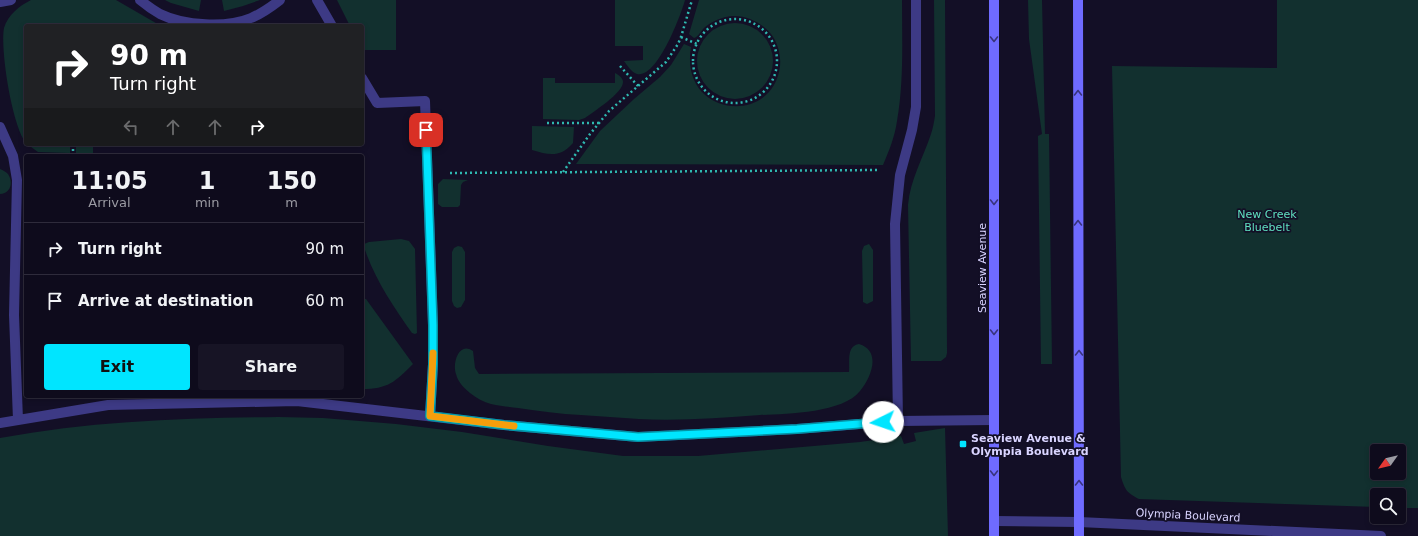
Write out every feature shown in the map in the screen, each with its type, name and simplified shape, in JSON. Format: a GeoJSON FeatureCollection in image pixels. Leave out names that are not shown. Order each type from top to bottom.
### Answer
{"type":"FeatureCollection","features":[{"type":"Feature","properties":{"kind":"street"},"geometry":{"type":"LineString","coordinates":[[0,2],[11,0]]}},
{"type":"Feature","properties":{"kind":"street"},"geometry":{"type":"LineString","coordinates":[[140,0],[161,14],[184,22],[206,24],[231,23],[251,18],[272,7],[280,0]]}},
{"type":"Feature","properties":{"kind":"street"},"geometry":{"type":"LineString","coordinates":[[317,0],[331,24]]}},
{"type":"Feature","properties":{"kind":"street"},"geometry":{"type":"LineString","coordinates":[[898,421],[895,224],[901,170],[912,130],[916,107],[916,0]]}},
{"type":"Feature","properties":{"kind":"street","name":"Seaview Avenue"},"geometry":{"type":"LineString","coordinates":[[994,0],[994,536]]}},
{"type":"Feature","properties":{"kind":"street"},"geometry":{"type":"LineString","coordinates":[[1078,0],[1079,536]]}},
{"type":"Feature","properties":{"kind":"street"},"geometry":{"type":"LineString","coordinates":[[364,81],[377,103],[425,101],[433,325],[433,364],[430,416]]}},
{"type":"Feature","properties":{"kind":"street"},"geometry":{"type":"LineString","coordinates":[[0,127],[13,156],[17,180],[14,315],[18,420]]}},
{"type":"Feature","properties":{"kind":"street"},"geometry":{"type":"LineString","coordinates":[[0,423],[108,405],[297,401],[504,425],[638,437],[797,429],[898,421],[994,420]]}},
{"type":"Feature","properties":{"kind":"street","name":"Olympia Boulevard"},"geometry":{"type":"LineString","coordinates":[[994,521],[1079,522],[1282,534],[1381,536]]}},
{"type":"Feature","properties":{"kind":"path"},"geometry":{"type":"LineString","coordinates":[[563,172],[574,155],[609,111],[666,62],[681,37],[692,0]]}},
{"type":"Feature","properties":{"kind":"path"},"geometry":{"type":"LineString","coordinates":[[734,20],[752,23],[767,34],[776,50],[776,72],[772,82],[765,91],[757,97],[747,101],[737,103],[726,102],[716,98],[704,88],[696,74],[694,54],[698,44],[701,37],[716,24],[734,20]]}},
{"type":"Feature","properties":{"kind":"path"},"geometry":{"type":"LineString","coordinates":[[681,37],[698,44]]}},
{"type":"Feature","properties":{"kind":"path"},"geometry":{"type":"LineString","coordinates":[[620,66],[638,86]]}},
{"type":"Feature","properties":{"kind":"path"},"geometry":{"type":"LineString","coordinates":[[547,123],[599,123]]}},
{"type":"Feature","properties":{"kind":"path"},"geometry":{"type":"LineString","coordinates":[[427,174],[901,170]]}},
{"type":"Feature","properties":{"kind":"green space"},"geometry":{"type":"Polygon","coordinates":[[[31,0],[116,0],[158,24],[24,24],[24,139],[16,121],[8,87],[3,38],[4,28],[8,19],[22,5],[31,0]]]}},
{"type":"Feature","properties":{"kind":"green space"},"geometry":{"type":"Polygon","coordinates":[[[165,0],[201,0],[199,11],[165,0]]]}},
{"type":"Feature","properties":{"kind":"green space"},"geometry":{"type":"Polygon","coordinates":[[[222,0],[260,0],[224,11],[222,0]]]}},
{"type":"Feature","properties":{"kind":"green space"},"geometry":{"type":"Polygon","coordinates":[[[337,0],[396,0],[396,50],[365,50],[364,24],[349,24],[337,0]]]}},
{"type":"Feature","properties":{"kind":"green space"},"geometry":{"type":"Polygon","coordinates":[[[615,0],[685,0],[679,19],[660,57],[645,73],[635,73],[624,61],[643,60],[643,46],[615,46],[615,0]]]}},
{"type":"Feature","properties":{"kind":"green space"},"geometry":{"type":"Polygon","coordinates":[[[699,0],[902,0],[901,91],[895,132],[883,165],[576,164],[600,131],[660,77],[671,65],[684,44],[691,47],[691,70],[699,88],[712,100],[728,106],[746,105],[761,99],[774,86],[780,66],[780,58],[777,45],[771,34],[754,20],[732,16],[721,18],[710,23],[694,38],[689,34],[699,0]]]}},
{"type":"Feature","properties":{"kind":"green space"},"geometry":{"type":"Polygon","coordinates":[[[934,0],[945,0],[947,353],[946,357],[941,361],[911,361],[908,205],[911,187],[931,134],[935,116],[934,0]]]}},
{"type":"Feature","properties":{"kind":"green space"},"geometry":{"type":"Polygon","coordinates":[[[1028,0],[1042,0],[1045,134],[1049,134],[1052,364],[1041,364],[1038,136],[1042,134],[1029,39],[1028,0]]]}},
{"type":"Feature","properties":{"kind":"green space","name":"New Creek Bluebelt"},"geometry":{"type":"Polygon","coordinates":[[[1277,0],[1418,0],[1418,508],[1406,508],[1406,488],[1370,488],[1370,507],[1139,499],[1127,491],[1121,477],[1112,66],[1277,68],[1277,0]]]}},
{"type":"Feature","properties":{"kind":"green space"},"geometry":{"type":"Polygon","coordinates":[[[728,23],[742,23],[756,29],[767,40],[773,54],[773,68],[770,76],[762,88],[756,93],[742,99],[728,99],[714,93],[703,82],[697,68],[697,54],[703,40],[714,29],[728,23]]]}},
{"type":"Feature","properties":{"kind":"green space"},"geometry":{"type":"Polygon","coordinates":[[[615,73],[622,79],[622,86],[613,97],[585,118],[579,120],[543,119],[543,78],[555,78],[555,83],[615,83],[615,73]]]}},
{"type":"Feature","properties":{"kind":"green space"},"geometry":{"type":"Polygon","coordinates":[[[532,126],[574,127],[573,143],[564,151],[554,154],[532,150],[532,126]]]}},
{"type":"Feature","properties":{"kind":"green space"},"geometry":{"type":"Polygon","coordinates":[[[30,146],[70,146],[70,153],[38,152],[30,146]]]}},
{"type":"Feature","properties":{"kind":"green space"},"geometry":{"type":"Polygon","coordinates":[[[76,146],[93,146],[93,153],[76,153],[76,146]]]}},
{"type":"Feature","properties":{"kind":"green space"},"geometry":{"type":"Polygon","coordinates":[[[0,169],[8,174],[11,181],[9,190],[3,194],[0,194],[0,169]]]}},
{"type":"Feature","properties":{"kind":"green space"},"geometry":{"type":"Polygon","coordinates":[[[443,179],[468,180],[463,182],[461,185],[460,205],[458,207],[442,207],[438,204],[438,184],[443,179]]]}},
{"type":"Feature","properties":{"kind":"green space"},"geometry":{"type":"Polygon","coordinates":[[[401,239],[409,241],[415,249],[417,333],[415,334],[412,333],[385,292],[373,271],[364,247],[364,244],[369,242],[401,239]]]}},
{"type":"Feature","properties":{"kind":"green space"},"geometry":{"type":"Polygon","coordinates":[[[869,244],[873,250],[873,301],[867,304],[863,302],[862,251],[864,246],[869,244]]]}},
{"type":"Feature","properties":{"kind":"green space"},"geometry":{"type":"Polygon","coordinates":[[[458,246],[462,247],[465,252],[465,300],[461,307],[457,308],[454,306],[452,301],[452,252],[454,248],[458,246]]]}},
{"type":"Feature","properties":{"kind":"green space"},"geometry":{"type":"Polygon","coordinates":[[[364,299],[366,299],[413,364],[396,380],[385,386],[364,389],[364,299]]]}},
{"type":"Feature","properties":{"kind":"green space"},"geometry":{"type":"Polygon","coordinates":[[[859,344],[866,347],[870,352],[872,359],[871,372],[860,391],[852,398],[841,404],[828,408],[784,414],[654,420],[565,414],[494,405],[480,400],[472,395],[460,382],[455,369],[456,359],[460,351],[468,349],[473,351],[475,368],[479,374],[849,372],[850,351],[855,345],[859,344]]]}},
{"type":"Feature","properties":{"kind":"green space"},"geometry":{"type":"Polygon","coordinates":[[[208,418],[323,418],[396,424],[462,432],[623,456],[698,456],[860,442],[901,436],[904,444],[916,441],[914,433],[945,428],[948,536],[0,536],[0,438],[35,432],[104,424],[208,418]]]}},
{"type":"Feature","properties":{"kind":"slow traffic"},"geometry":{"type":"LineString","coordinates":[[433,353],[430,416],[514,426]]}},
{"type":"Feature","properties":{"kind":"place","name":"Seaview Avenue & Olympia Boulevard"},"geometry":{"type":"Point","coordinates":[963,444]}},
{"type":"Feature","properties":{"kind":"route"},"geometry":{"type":"LineString","coordinates":[[426,130],[433,325],[433,364],[430,416],[504,425],[638,437],[797,429],[883,422]]}}]}
